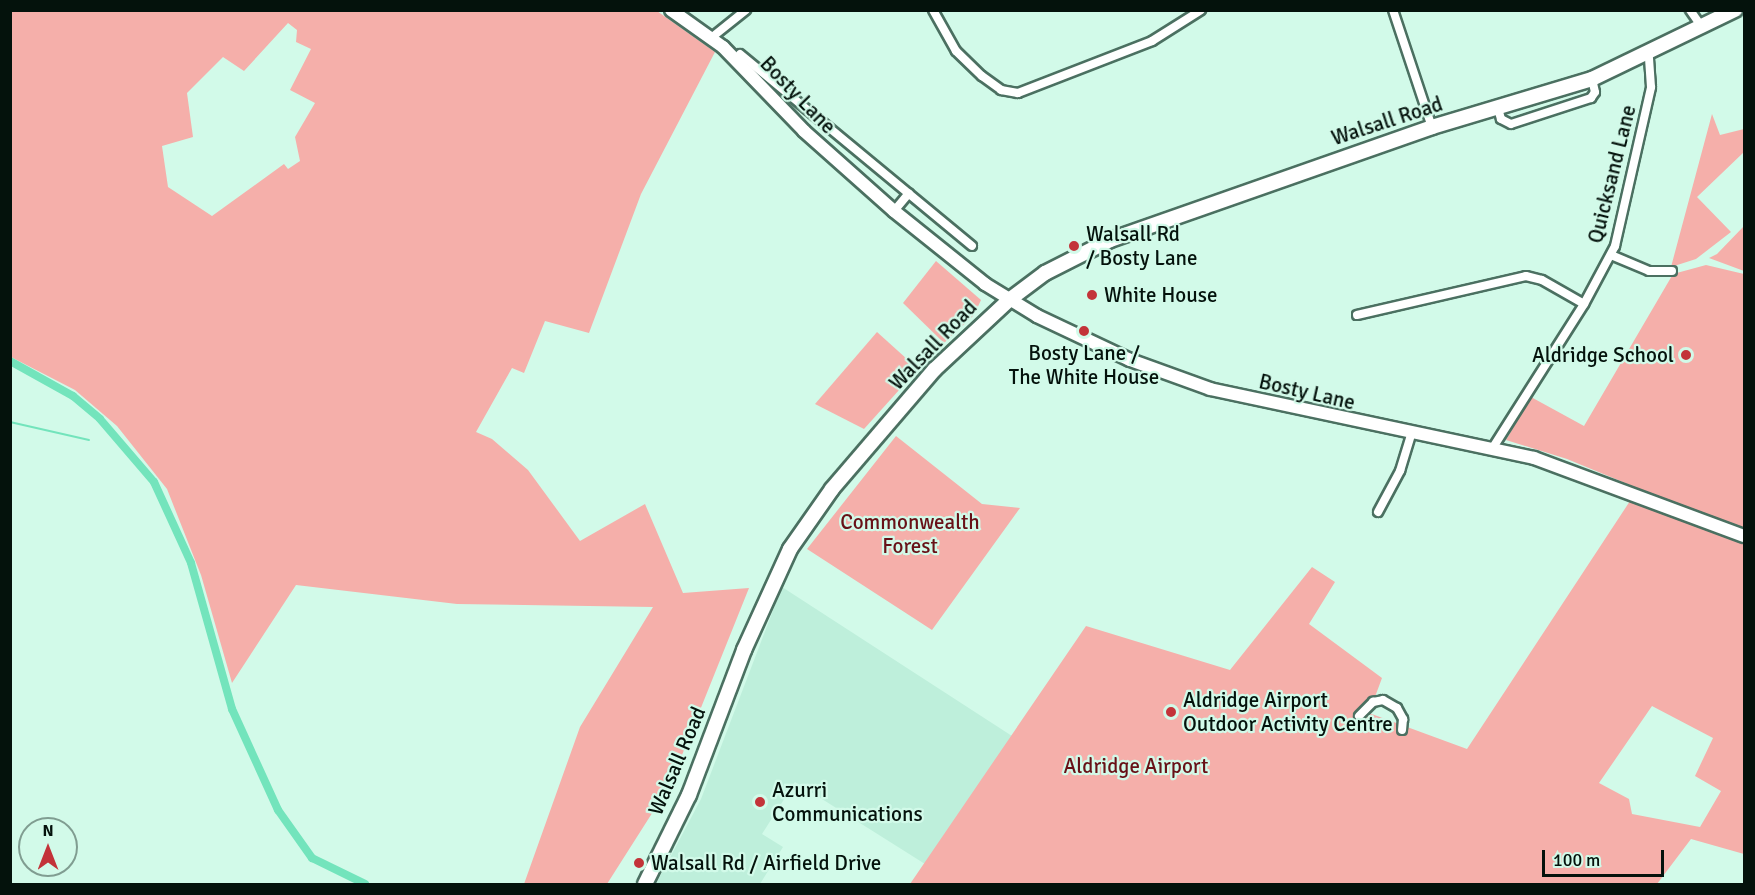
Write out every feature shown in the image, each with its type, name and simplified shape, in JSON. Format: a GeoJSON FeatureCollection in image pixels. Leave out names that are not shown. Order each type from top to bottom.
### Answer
{"type":"FeatureCollection","features":[{"type":"Feature","properties":{"kind":"main road","name":"Bosty Lane"},"geometry":{"type":"LineString","coordinates":[[671,10],[711,38],[830,156],[894,211],[1009,300],[1130,360],[1210,389],[1411,435],[1492,449],[1568,468],[1744,536]]}},
{"type":"Feature","properties":{"kind":"main road","name":"Walsall Road"},"geometry":{"type":"LineString","coordinates":[[645,885],[689,795],[744,650],[790,549],[832,489],[934,370],[1009,300],[1045,273],[1110,240],[1432,128],[1592,79],[1649,55],[1735,10]]}},
{"type":"Feature","properties":{"kind":"street"},"geometry":{"type":"LineString","coordinates":[[711,38],[746,10]]}},
{"type":"Feature","properties":{"kind":"street"},"geometry":{"type":"LineString","coordinates":[[933,10],[956,51],[1000,90],[1018,93],[1152,41],[1201,10]]}},
{"type":"Feature","properties":{"kind":"street"},"geometry":{"type":"LineString","coordinates":[[1393,10],[1432,128]]}},
{"type":"Feature","properties":{"kind":"street"},"geometry":{"type":"LineString","coordinates":[[1690,10],[1702,27]]}},
{"type":"Feature","properties":{"kind":"street","name":"Bosty Lane"},"geometry":{"type":"LineString","coordinates":[[740,54],[909,193],[955,237],[972,246]]}},
{"type":"Feature","properties":{"kind":"street","name":"Quicksand Lane"},"geometry":{"type":"LineString","coordinates":[[1492,449],[1584,304],[1611,255],[1639,150],[1652,78],[1649,55]]}},
{"type":"Feature","properties":{"kind":"street"},"geometry":{"type":"LineString","coordinates":[[1498,108],[1501,119],[1512,124],[1591,98],[1595,92],[1592,79]]}},
{"type":"Feature","properties":{"kind":"street"},"geometry":{"type":"LineString","coordinates":[[894,211],[909,193]]}},
{"type":"Feature","properties":{"kind":"street"},"geometry":{"type":"LineString","coordinates":[[1611,255],[1649,271],[1671,272]]}},
{"type":"Feature","properties":{"kind":"street"},"geometry":{"type":"LineString","coordinates":[[1357,315],[1526,276],[1542,279],[1584,304]]}},
{"type":"Feature","properties":{"kind":"street"},"geometry":{"type":"LineString","coordinates":[[1371,311],[1371,322]]}},
{"type":"Feature","properties":{"kind":"street"},"geometry":{"type":"LineString","coordinates":[[1378,512],[1401,471],[1411,435]]}},
{"type":"Feature","properties":{"kind":"street"},"geometry":{"type":"LineString","coordinates":[[1359,716],[1373,702],[1383,700],[1396,708],[1403,718],[1402,730]]}},
{"type":"Feature","properties":{"kind":"shaded area"},"geometry":{"type":"Polygon","coordinates":[[[782,587],[1012,736],[925,864],[795,782],[762,834],[783,847],[760,884],[656,884],[701,799],[782,587]]]}},
{"type":"Feature","properties":{"kind":"green space"},"geometry":{"type":"Polygon","coordinates":[[[10,11],[657,11],[715,52],[641,194],[589,333],[545,321],[524,373],[512,368],[476,432],[492,439],[528,470],[580,541],[645,504],[683,593],[749,588],[670,785],[607,884],[524,884],[580,727],[653,607],[457,604],[296,585],[232,683],[201,575],[167,489],[117,426],[75,390],[11,357],[10,11]],[[288,23],[244,71],[223,57],[187,93],[193,137],[162,146],[168,187],[212,216],[284,164],[288,169],[300,161],[295,137],[315,103],[290,90],[311,49],[296,42],[297,30],[288,23]]]}},
{"type":"Feature","properties":{"kind":"green space"},"geometry":{"type":"Polygon","coordinates":[[[1712,114],[1720,135],[1744,129],[1744,152],[1697,197],[1731,232],[1696,259],[1671,267],[1712,114]]]}},
{"type":"Feature","properties":{"kind":"green space"},"geometry":{"type":"Polygon","coordinates":[[[1744,226],[1744,271],[1709,258],[1717,254],[1744,226]]]}},
{"type":"Feature","properties":{"kind":"green space"},"geometry":{"type":"Polygon","coordinates":[[[936,261],[981,300],[974,315],[944,343],[903,303],[936,261]]]}},
{"type":"Feature","properties":{"kind":"green space","name":"Aldridge School"},"geometry":{"type":"Polygon","coordinates":[[[1706,265],[1744,274],[1744,532],[1567,459],[1506,440],[1531,397],[1584,426],[1673,274],[1706,265]]]}},
{"type":"Feature","properties":{"kind":"green space"},"geometry":{"type":"Polygon","coordinates":[[[877,332],[918,369],[864,429],[815,404],[877,332]]]}},
{"type":"Feature","properties":{"kind":"green space","name":"Commonwealth Forest"},"geometry":{"type":"Polygon","coordinates":[[[896,436],[982,504],[1020,508],[932,630],[807,549],[896,436]]]}},
{"type":"Feature","properties":{"kind":"green space","name":"Aldridge Airport"},"geometry":{"type":"Polygon","coordinates":[[[1630,501],[1744,544],[1744,854],[1691,839],[1657,884],[910,884],[1086,626],[1230,670],[1312,567],[1335,582],[1309,624],[1382,678],[1369,713],[1467,749],[1630,501]],[[1652,706],[1599,783],[1629,799],[1632,814],[1700,827],[1721,791],[1695,776],[1713,738],[1652,706]]]}},
{"type":"Feature","properties":{"kind":"waterway"},"geometry":{"type":"LineString","coordinates":[[10,361],[73,396],[100,419],[154,482],[191,563],[232,709],[278,810],[312,858],[365,884]]}},
{"type":"Feature","properties":{"kind":"waterway"},"geometry":{"type":"LineString","coordinates":[[10,422],[89,440]]}},
{"type":"Feature","properties":{"kind":"place","name":"Walsall Rd / Bosty Lane"},"geometry":{"type":"Point","coordinates":[1074,246]}},
{"type":"Feature","properties":{"kind":"place","name":"White House"},"geometry":{"type":"Point","coordinates":[1092,295]}},
{"type":"Feature","properties":{"kind":"place","name":"Bosty Lane / The White House"},"geometry":{"type":"Point","coordinates":[1084,331]}},
{"type":"Feature","properties":{"kind":"place","name":"Aldridge School"},"geometry":{"type":"Point","coordinates":[1686,355]}},
{"type":"Feature","properties":{"kind":"place","name":"Aldridge Airport Outdoor Activity Centre"},"geometry":{"type":"Point","coordinates":[1171,712]}},
{"type":"Feature","properties":{"kind":"place","name":"Azurri Communications"},"geometry":{"type":"Point","coordinates":[760,802]}},
{"type":"Feature","properties":{"kind":"place","name":"Walsall Rd / Airfield Drive"},"geometry":{"type":"Point","coordinates":[639,863]}}]}
